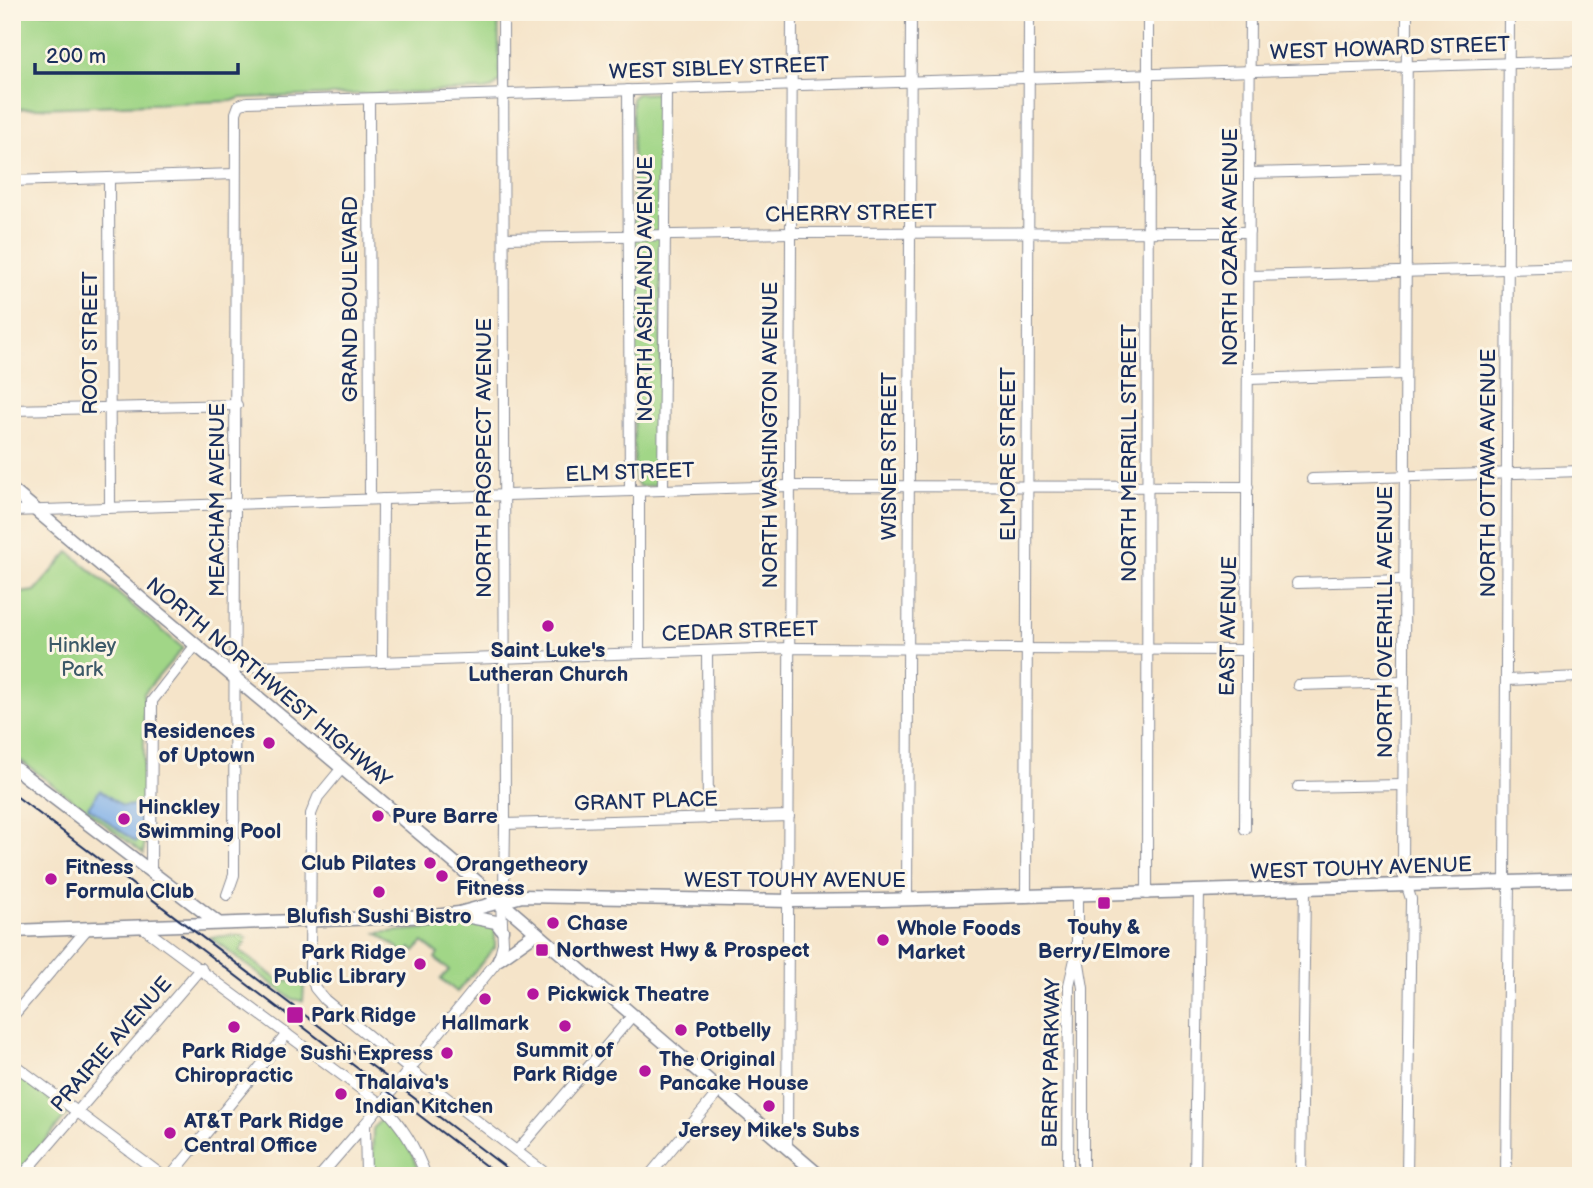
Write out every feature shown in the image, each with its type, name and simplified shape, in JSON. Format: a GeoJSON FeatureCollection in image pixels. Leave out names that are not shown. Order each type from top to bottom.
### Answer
{"type":"FeatureCollection","features":[{"type":"Feature","properties":{"kind":"main road","name":"NORTH NORTHWEST HIGHWAY"},"geometry":{"type":"LineString","coordinates":[[12,490],[195,646],[235,673],[342,768],[820,1176]]}},
{"type":"Feature","properties":{"kind":"main road"},"geometry":{"type":"LineString","coordinates":[[12,766],[217,922]]}},
{"type":"Feature","properties":{"kind":"main road","name":"WEST TOUHY AVENUE"},"geometry":{"type":"LineString","coordinates":[[12,931],[452,914],[522,896],[546,895],[789,901],[907,900],[1581,880]]}},
{"type":"Feature","properties":{"kind":"main road"},"geometry":{"type":"LineString","coordinates":[[452,914],[489,919],[496,922],[502,930]]}},
{"type":"Feature","properties":{"kind":"main road"},"geometry":{"type":"LineString","coordinates":[[499,959],[537,933]]}},
{"type":"Feature","properties":{"kind":"street","name":"NORTH PROSPECT AVENUE"},"geometry":{"type":"LineString","coordinates":[[499,959],[503,950],[501,902],[504,890],[505,824],[503,12]]}},
{"type":"Feature","properties":{"kind":"street","name":"NORTH WASHINGTON AVENUE"},"geometry":{"type":"LineString","coordinates":[[787,1148],[792,12]]}},
{"type":"Feature","properties":{"kind":"street","name":"WISNER STREET"},"geometry":{"type":"LineString","coordinates":[[907,900],[911,12]]}},
{"type":"Feature","properties":{"kind":"street","name":"ELMORE STREET"},"geometry":{"type":"LineString","coordinates":[[1026,897],[1029,12]]}},
{"type":"Feature","properties":{"kind":"street","name":"NORTH MERRILL STREET"},"geometry":{"type":"LineString","coordinates":[[1147,894],[1148,12]]}},
{"type":"Feature","properties":{"kind":"street"},"geometry":{"type":"LineString","coordinates":[[1249,71],[1250,12]]}},
{"type":"Feature","properties":{"kind":"street","name":"NORTH OVERHILL AVENUE"},"geometry":{"type":"LineString","coordinates":[[1407,12],[1403,874],[1411,899],[1408,1176]]}},
{"type":"Feature","properties":{"kind":"street","name":"NORTH OTTAWA AVENUE"},"geometry":{"type":"LineString","coordinates":[[1506,1176],[1509,12]]}},
{"type":"Feature","properties":{"kind":"street","name":"WEST HOWARD STREET"},"geometry":{"type":"LineString","coordinates":[[1201,73],[1581,61]]}},
{"type":"Feature","properties":{"kind":"street","name":"NORTH OZARK AVENUE"},"geometry":{"type":"LineString","coordinates":[[1249,71],[1249,423]]}},
{"type":"Feature","properties":{"kind":"street","name":"WEST SIBLEY STREET"},"geometry":{"type":"LineString","coordinates":[[239,105],[247,102],[1201,73]]}},
{"type":"Feature","properties":{"kind":"street","name":"NORTH ASHLAND AVENUE"},"geometry":{"type":"LineString","coordinates":[[663,490],[666,89]]}},
{"type":"Feature","properties":{"kind":"street","name":"NORTH ASHLAND AVENUE"},"geometry":{"type":"LineString","coordinates":[[628,90],[639,653]]}},
{"type":"Feature","properties":{"kind":"street","name":"GRAND BOULEVARD"},"geometry":{"type":"LineString","coordinates":[[369,99],[370,499]]}},
{"type":"Feature","properties":{"kind":"street","name":"MEACHAM AVENUE"},"geometry":{"type":"LineString","coordinates":[[227,895],[234,875],[237,405],[235,174],[236,113],[239,105]]}},
{"type":"Feature","properties":{"kind":"street"},"geometry":{"type":"LineString","coordinates":[[1249,173],[1406,169]]}},
{"type":"Feature","properties":{"kind":"street"},"geometry":{"type":"LineString","coordinates":[[12,181],[235,174]]}},
{"type":"Feature","properties":{"kind":"street","name":"ROOT STREET"},"geometry":{"type":"LineString","coordinates":[[109,178],[110,507]]}},
{"type":"Feature","properties":{"kind":"street","name":"CHERRY STREET"},"geometry":{"type":"LineString","coordinates":[[504,238],[1028,231],[1249,232]]}},
{"type":"Feature","properties":{"kind":"street"},"geometry":{"type":"LineString","coordinates":[[1249,276],[1581,267]]}},
{"type":"Feature","properties":{"kind":"street"},"geometry":{"type":"LineString","coordinates":[[1249,379],[1405,374]]}},
{"type":"Feature","properties":{"kind":"street"},"geometry":{"type":"LineString","coordinates":[[12,410],[237,405]]}},
{"type":"Feature","properties":{"kind":"street","name":"EAST AVENUE"},"geometry":{"type":"LineString","coordinates":[[1245,830],[1249,423]]}},
{"type":"Feature","properties":{"kind":"street"},"geometry":{"type":"LineString","coordinates":[[1312,479],[1581,471]]}},
{"type":"Feature","properties":{"kind":"street","name":"ELM STREET"},"geometry":{"type":"LineString","coordinates":[[12,510],[789,486],[1248,488]]}},
{"type":"Feature","properties":{"kind":"street"},"geometry":{"type":"LineString","coordinates":[[382,662],[383,499]]}},
{"type":"Feature","properties":{"kind":"street"},"geometry":{"type":"LineString","coordinates":[[1297,583],[1404,580]]}},
{"type":"Feature","properties":{"kind":"street"},"geometry":{"type":"LineString","coordinates":[[151,871],[152,701],[195,646]]}},
{"type":"Feature","properties":{"kind":"street","name":"CEDAR STREET"},"geometry":{"type":"LineString","coordinates":[[235,673],[382,662],[789,648],[1247,650]]}},
{"type":"Feature","properties":{"kind":"street"},"geometry":{"type":"LineString","coordinates":[[707,651],[708,818]]}},
{"type":"Feature","properties":{"kind":"street"},"geometry":{"type":"LineString","coordinates":[[1506,680],[1581,677]]}},
{"type":"Feature","properties":{"kind":"street"},"geometry":{"type":"LineString","coordinates":[[1298,685],[1404,682]]}},
{"type":"Feature","properties":{"kind":"street"},"geometry":{"type":"LineString","coordinates":[[342,768],[318,797],[311,814],[311,973],[320,995],[409,1069],[549,1176]]}},
{"type":"Feature","properties":{"kind":"street"},"geometry":{"type":"LineString","coordinates":[[1298,787],[1403,785]]}},
{"type":"Feature","properties":{"kind":"street","name":"GRANT PLACE"},"geometry":{"type":"LineString","coordinates":[[505,824],[789,816]]}},
{"type":"Feature","properties":{"kind":"street"},"geometry":{"type":"LineString","coordinates":[[1301,1176],[1305,889]]}},
{"type":"Feature","properties":{"kind":"street"},"geometry":{"type":"LineString","coordinates":[[1195,1176],[1199,892]]}},
{"type":"Feature","properties":{"kind":"street","name":"BERRY PARKWAY"},"geometry":{"type":"LineString","coordinates":[[1077,895],[1077,951],[1083,988],[1083,1176]]}},
{"type":"Feature","properties":{"kind":"street"},"geometry":{"type":"LineString","coordinates":[[141,926],[381,1104],[400,1124],[415,1147],[426,1176]]}},
{"type":"Feature","properties":{"kind":"street"},"geometry":{"type":"LineString","coordinates":[[12,1017],[87,929]]}},
{"type":"Feature","properties":{"kind":"street","name":"BERRY PARKWAY"},"geometry":{"type":"LineString","coordinates":[[1068,1176],[1069,985],[1077,951]]}},
{"type":"Feature","properties":{"kind":"street"},"geometry":{"type":"LineString","coordinates":[[320,1176],[499,959]]}},
{"type":"Feature","properties":{"kind":"street","name":"PRAIRIE AVENUE"},"geometry":{"type":"LineString","coordinates":[[22,1176],[201,968]]}},
{"type":"Feature","properties":{"kind":"street"},"geometry":{"type":"LineString","coordinates":[[517,1151],[632,1016]]}},
{"type":"Feature","properties":{"kind":"street"},"geometry":{"type":"LineString","coordinates":[[171,1176],[287,1034]]}},
{"type":"Feature","properties":{"kind":"street"},"geometry":{"type":"LineString","coordinates":[[12,1063],[163,1176]]}},
{"type":"Feature","properties":{"kind":"street"},"geometry":{"type":"LineString","coordinates":[[649,1176],[720,1090]]}},
{"type":"Feature","properties":{"kind":"street"},"geometry":{"type":"LineString","coordinates":[[365,1124],[366,1176]]}},
{"type":"Feature","properties":{"kind":"green space"},"geometry":{"type":"Polygon","coordinates":[[[12,12],[498,12],[500,81],[493,88],[485,90],[12,109],[12,12]]]}},
{"type":"Feature","properties":{"kind":"green space"},"geometry":{"type":"Polygon","coordinates":[[[657,93],[662,97],[660,477],[655,485],[640,487],[634,479],[632,98],[636,94],[657,93]]]}},
{"type":"Feature","properties":{"kind":"green space","name":"Hinkley Park"},"geometry":{"type":"Polygon","coordinates":[[[69,552],[183,648],[144,693],[144,854],[12,754],[12,594],[35,591],[69,552]]]}},
{"type":"Feature","properties":{"kind":"green space"},"geometry":{"type":"Polygon","coordinates":[[[488,923],[495,929],[495,947],[457,992],[441,979],[449,970],[435,958],[438,954],[423,942],[415,951],[411,948],[406,954],[377,933],[488,923]]]}},
{"type":"Feature","properties":{"kind":"green space"},"geometry":{"type":"Polygon","coordinates":[[[242,935],[247,939],[240,951],[278,980],[299,981],[304,986],[303,1001],[292,999],[210,937],[242,935]]]}},
{"type":"Feature","properties":{"kind":"green space"},"geometry":{"type":"Polygon","coordinates":[[[12,1067],[71,1110],[16,1176],[12,1176],[12,1067]]]}},
{"type":"Feature","properties":{"kind":"green space"},"geometry":{"type":"Polygon","coordinates":[[[383,1116],[402,1135],[420,1176],[372,1176],[373,1129],[383,1116]]]}},
{"type":"Feature","properties":{"kind":"water","name":"Hinckley Swimming Pool"},"geometry":{"type":"Polygon","coordinates":[[[100,790],[122,806],[142,805],[144,830],[136,842],[88,807],[100,790]]]}},
{"type":"Feature","properties":{"kind":"railway"},"geometry":{"type":"LineString","coordinates":[[12,793],[517,1176]]}},
{"type":"Feature","properties":{"kind":"railway"},"geometry":{"type":"LineString","coordinates":[[181,934],[499,1176]]}},
{"type":"Feature","properties":{"kind":"place","name":"Saint Luke's Lutheran Church"},"geometry":{"type":"Point","coordinates":[548,626]}},
{"type":"Feature","properties":{"kind":"place","name":"Residences of Uptown"},"geometry":{"type":"Point","coordinates":[269,743]}},
{"type":"Feature","properties":{"kind":"place","name":"Pure Barre"},"geometry":{"type":"Point","coordinates":[378,816]}},
{"type":"Feature","properties":{"kind":"place","name":"Hinckley Swimming Pool"},"geometry":{"type":"Point","coordinates":[124,819]}},
{"type":"Feature","properties":{"kind":"place","name":"Club Pilates"},"geometry":{"type":"Point","coordinates":[430,863]}},
{"type":"Feature","properties":{"kind":"place","name":"Orangetheory Fitness"},"geometry":{"type":"Point","coordinates":[442,876]}},
{"type":"Feature","properties":{"kind":"place","name":"Fitness Formula Club"},"geometry":{"type":"Point","coordinates":[51,879]}},
{"type":"Feature","properties":{"kind":"place","name":"Blufish Sushi Bistro"},"geometry":{"type":"Point","coordinates":[379,892]}},
{"type":"Feature","properties":{"kind":"place","name":"Touhy & Berry/Elmore"},"geometry":{"type":"Point","coordinates":[1104,903]}},
{"type":"Feature","properties":{"kind":"place","name":"Chase"},"geometry":{"type":"Point","coordinates":[553,923]}},
{"type":"Feature","properties":{"kind":"place","name":"Whole Foods Market"},"geometry":{"type":"Point","coordinates":[883,940]}},
{"type":"Feature","properties":{"kind":"place","name":"Northwest Hwy & Prospect"},"geometry":{"type":"Point","coordinates":[542,950]}},
{"type":"Feature","properties":{"kind":"place","name":"Park Ridge Public Library"},"geometry":{"type":"Point","coordinates":[420,964]}},
{"type":"Feature","properties":{"kind":"place","name":"Pickwick Theatre"},"geometry":{"type":"Point","coordinates":[533,994]}},
{"type":"Feature","properties":{"kind":"place","name":"Hallmark"},"geometry":{"type":"Point","coordinates":[485,999]}},
{"type":"Feature","properties":{"kind":"place","name":"Park Ridge"},"geometry":{"type":"Point","coordinates":[295,1015]}},
{"type":"Feature","properties":{"kind":"place","name":"Summit of Park Ridge"},"geometry":{"type":"Point","coordinates":[565,1026]}},
{"type":"Feature","properties":{"kind":"place","name":"Park Ridge Chiropractic"},"geometry":{"type":"Point","coordinates":[234,1027]}},
{"type":"Feature","properties":{"kind":"place","name":"Potbelly"},"geometry":{"type":"Point","coordinates":[681,1030]}},
{"type":"Feature","properties":{"kind":"place","name":"Sushi Express"},"geometry":{"type":"Point","coordinates":[447,1053]}},
{"type":"Feature","properties":{"kind":"place","name":"The Original Pancake House"},"geometry":{"type":"Point","coordinates":[645,1071]}},
{"type":"Feature","properties":{"kind":"place","name":"Thalaiva's Indian Kitchen"},"geometry":{"type":"Point","coordinates":[341,1094]}},
{"type":"Feature","properties":{"kind":"place","name":"Jersey Mike's Subs"},"geometry":{"type":"Point","coordinates":[769,1106]}},
{"type":"Feature","properties":{"kind":"place","name":"AT&T Park Ridge Central Office"},"geometry":{"type":"Point","coordinates":[170,1133]}}]}
